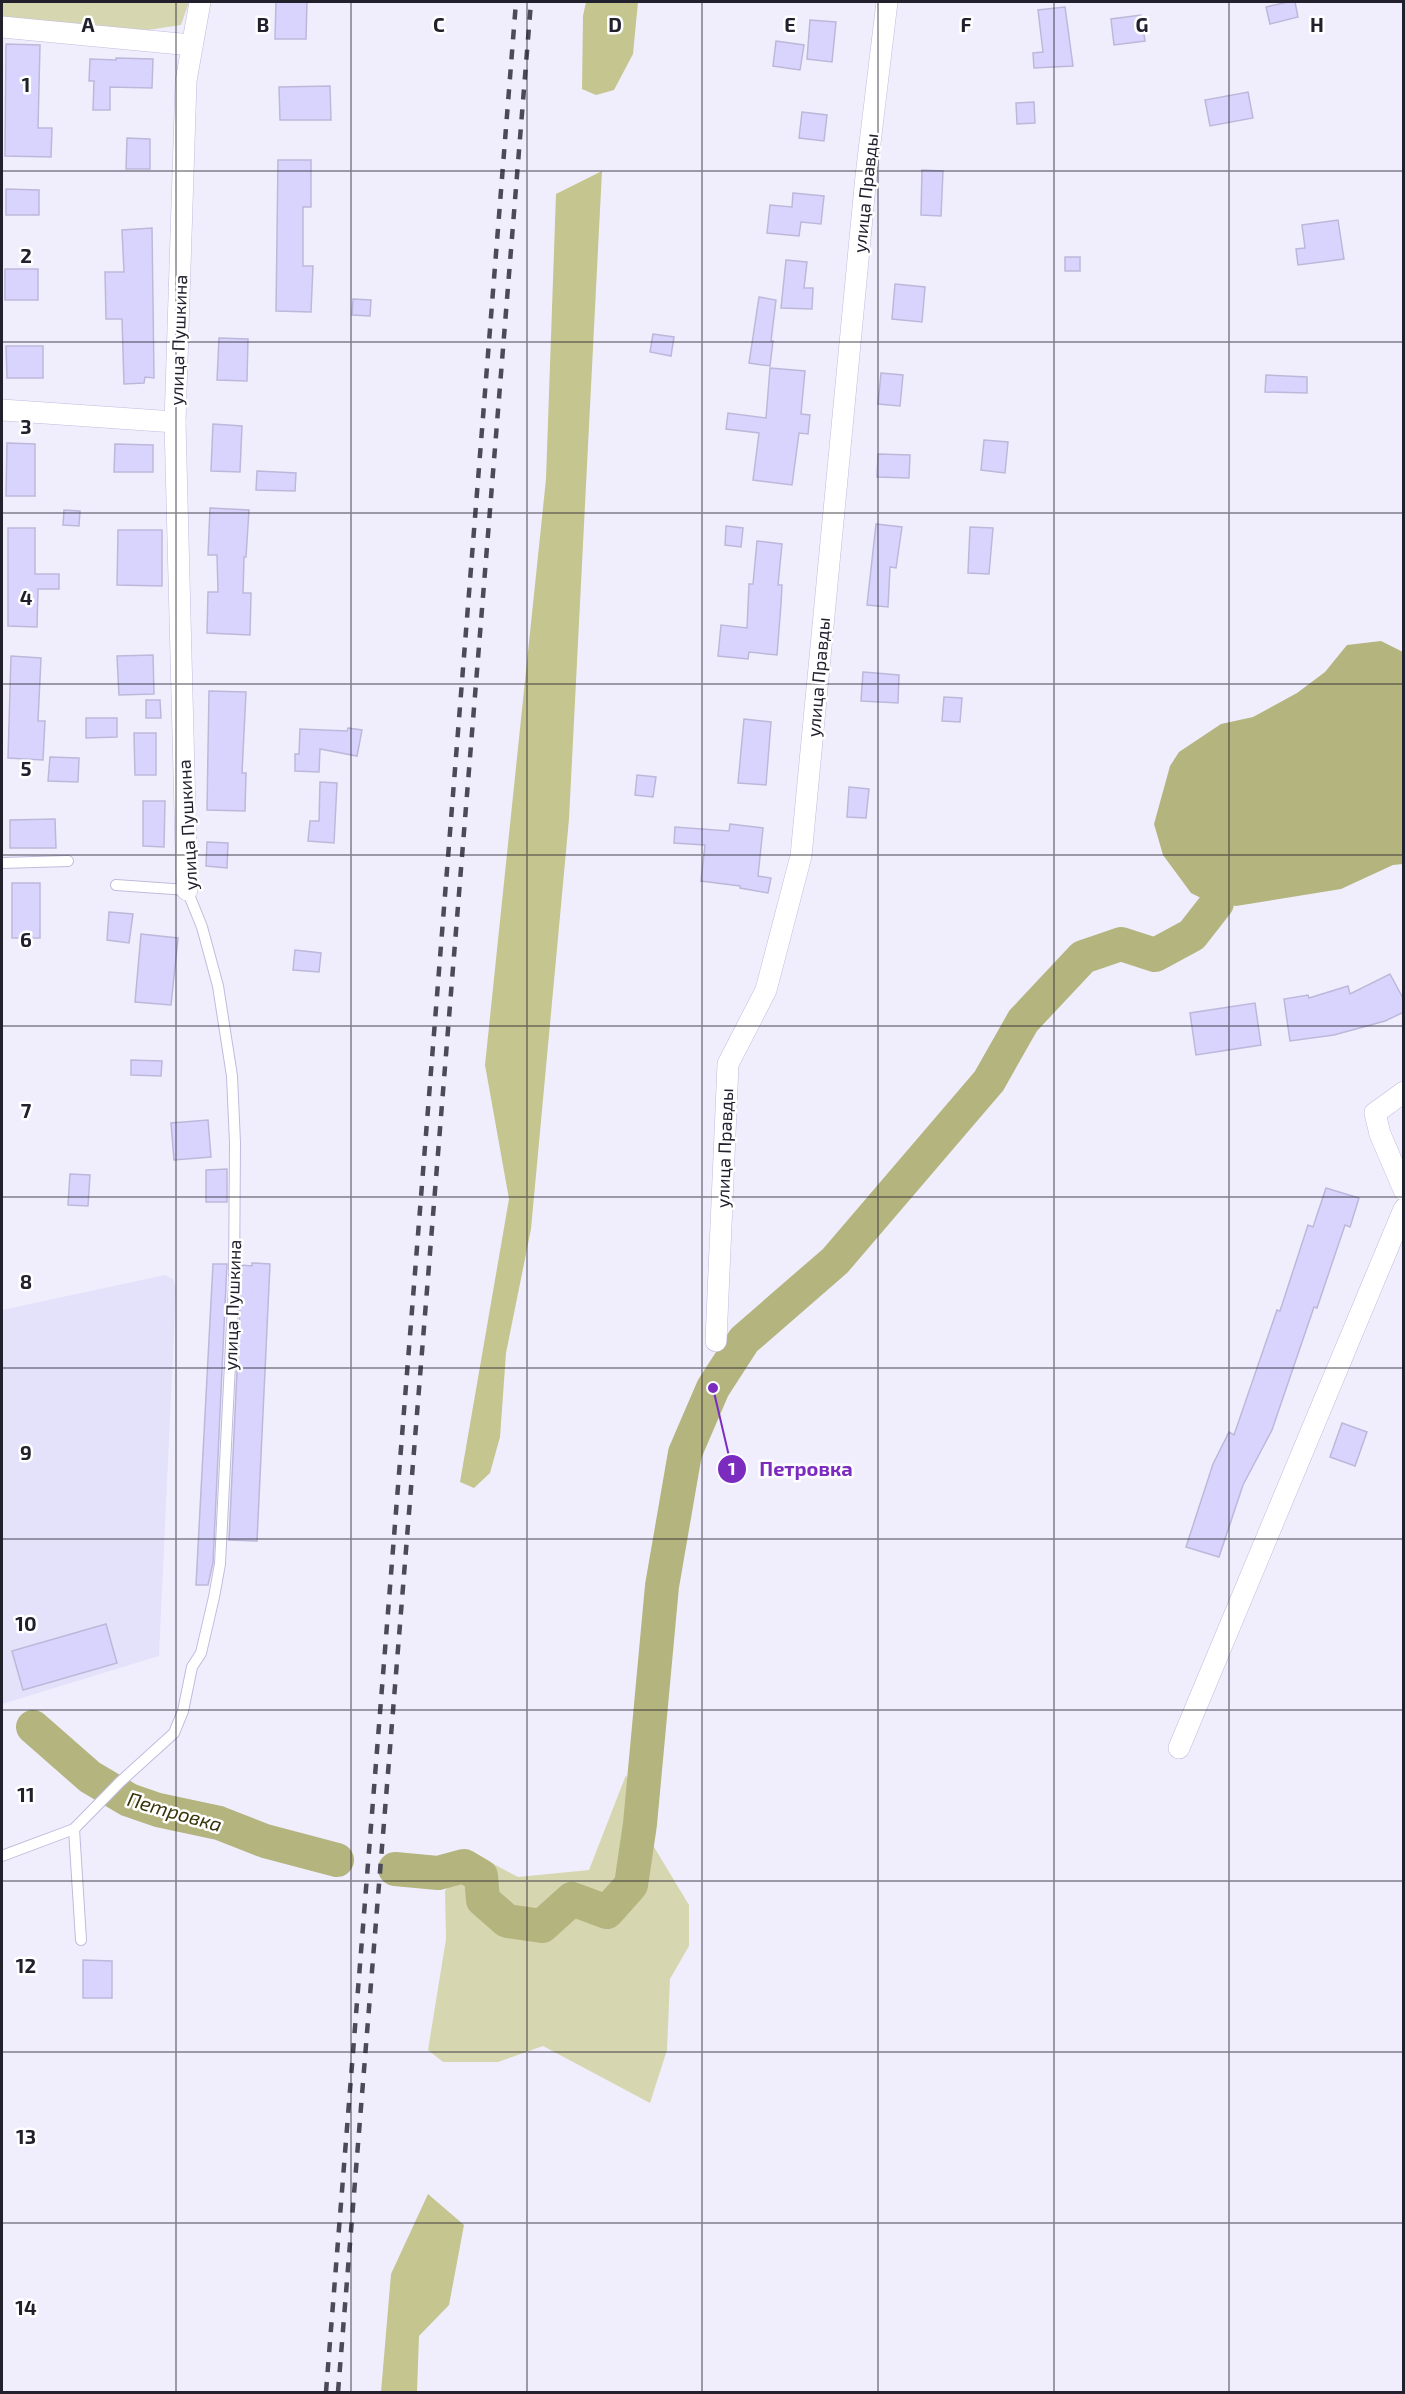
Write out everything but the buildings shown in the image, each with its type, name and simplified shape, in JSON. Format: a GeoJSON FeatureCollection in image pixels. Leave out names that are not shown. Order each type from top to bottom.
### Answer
{"type":"FeatureCollection","features":[{"type":"Feature","properties":{"kind":"street","name":"улица Пушкина"},"geometry":{"type":"LineString","coordinates":[[187,890],[176,422],[186,81],[200,2]]}},
{"type":"Feature","properties":{"kind":"street","name":"улица Правды"},"geometry":{"type":"LineString","coordinates":[[716,1341],[728,1064],[766,990],[801,856],[866,176],[887,2]]}},
{"type":"Feature","properties":{"kind":"street"},"geometry":{"type":"LineString","coordinates":[[2,27],[191,45]]}},
{"type":"Feature","properties":{"kind":"street"},"geometry":{"type":"LineString","coordinates":[[2,410],[176,422]]}},
{"type":"Feature","properties":{"kind":"street"},"geometry":{"type":"LineString","coordinates":[[1404,1092],[1375,1113],[1380,1134],[1404,1190]]}},
{"type":"Feature","properties":{"kind":"street"},"geometry":{"type":"LineString","coordinates":[[1179,1748],[1404,1209]]}},
{"type":"Feature","properties":{"kind":"lane"},"geometry":{"type":"LineString","coordinates":[[2,863],[68,861]]}},
{"type":"Feature","properties":{"kind":"lane"},"geometry":{"type":"LineString","coordinates":[[116,885],[187,890]]}},
{"type":"Feature","properties":{"kind":"lane","name":"улица Пушкина"},"geometry":{"type":"LineString","coordinates":[[74,1829],[120,1782],[174,1733],[183,1712],[192,1667],[201,1653],[220,1564],[234,1284],[235,1143],[232,1076],[220,996],[202,927],[187,890]]}},
{"type":"Feature","properties":{"kind":"lane"},"geometry":{"type":"LineString","coordinates":[[2,1856],[74,1829],[81,1940]]}},
{"type":"Feature","properties":{"kind":"shaded area"},"geometry":{"type":"Polygon","coordinates":[[[2,2],[189,2],[181,25],[148,30],[2,18],[2,2]]]}},
{"type":"Feature","properties":{"kind":"shaded area"},"geometry":{"type":"Polygon","coordinates":[[[586,2],[638,2],[633,54],[614,90],[596,95],[582,89],[583,16],[586,2]]]}},
{"type":"Feature","properties":{"kind":"shaded area"},"geometry":{"type":"Polygon","coordinates":[[[602,171],[569,819],[531,1229],[506,1353],[500,1437],[490,1473],[474,1488],[460,1482],[509,1199],[485,1065],[546,479],[556,194],[602,171]]]}},
{"type":"Feature","properties":{"kind":"shaded area"},"geometry":{"type":"Polygon","coordinates":[[[1381,641],[1403,652],[1403,864],[1393,865],[1341,889],[1236,906],[1205,900],[1191,893],[1163,855],[1154,824],[1170,766],[1179,752],[1221,724],[1253,717],[1297,693],[1325,672],[1347,645],[1381,641]]]}},
{"type":"Feature","properties":{"kind":"shaded area"},"geometry":{"type":"Polygon","coordinates":[[[165,1275],[173,1279],[176,1289],[159,1656],[2,1704],[2,1310],[165,1275]]]}},
{"type":"Feature","properties":{"kind":"shaded area"},"geometry":{"type":"Polygon","coordinates":[[[626,1775],[654,1847],[689,1905],[689,1946],[670,1979],[667,2050],[650,2103],[543,2046],[498,2062],[443,2062],[428,2050],[446,1939],[445,1891],[471,1852],[518,1877],[589,1870],[626,1775]]]}},
{"type":"Feature","properties":{"kind":"shaded area"},"geometry":{"type":"Polygon","coordinates":[[[428,2194],[464,2225],[449,2305],[419,2336],[417,2392],[381,2392],[391,2274],[428,2194]]]}},
{"type":"Feature","properties":{"kind":"waterway","name":"Петровка"},"geometry":{"type":"LineString","coordinates":[[395,1869],[438,1873],[464,1866],[481,1876],[483,1900],[507,1921],[542,1926],[572,1899],[607,1912],[631,1885],[640,1824],[662,1586],[685,1453],[713,1388],[744,1340],[835,1261],[989,1081],[1023,1021],[1083,957],[1121,944],[1155,955],[1192,935],[1217,903]]}},
{"type":"Feature","properties":{"kind":"waterway","name":"Петровка"},"geometry":{"type":"LineString","coordinates":[[33,1727],[90,1777],[129,1800],[158,1810],[219,1823],[265,1841],[337,1860]]}},
{"type":"Feature","properties":{"kind":"railway"},"geometry":{"type":"LineString","coordinates":[[326,2392],[516,2]]}},
{"type":"Feature","properties":{"kind":"railway"},"geometry":{"type":"LineString","coordinates":[[338,2392],[531,2]]}},
{"type":"Feature","properties":{"kind":"place","name":"Петровка"},"geometry":{"type":"Point","coordinates":[713,1388]}}]}
